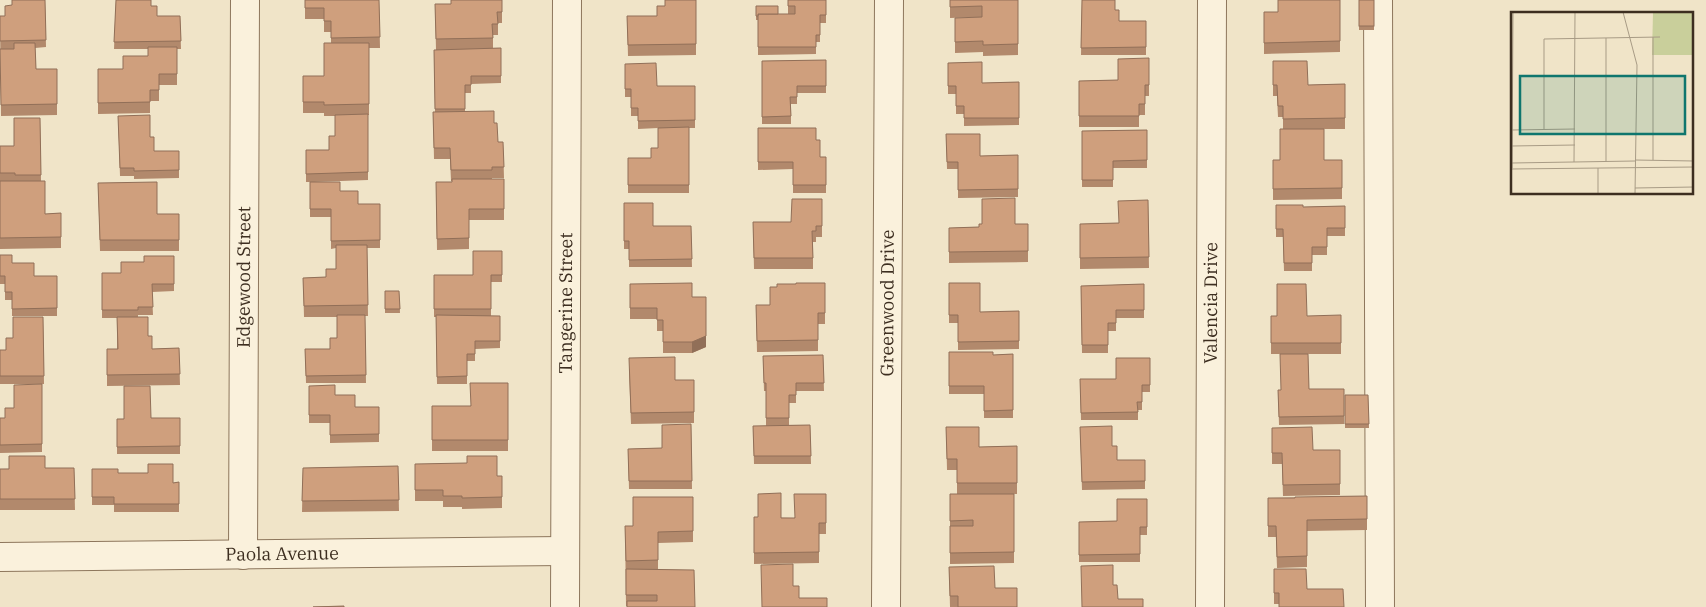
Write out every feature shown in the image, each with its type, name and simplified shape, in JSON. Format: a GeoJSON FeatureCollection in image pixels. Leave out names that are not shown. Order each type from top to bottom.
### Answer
{"type":"FeatureCollection","features":[{"type":"Feature","properties":{"kind":"street","name":"Edgewood Street"},"geometry":{"type":"LineString","coordinates":[[243,554],[245,0]]}},
{"type":"Feature","properties":{"kind":"street","name":"Tangerine Street"},"geometry":{"type":"LineString","coordinates":[[565,607],[567,0]]}},
{"type":"Feature","properties":{"kind":"street","name":"Greenwood Drive"},"geometry":{"type":"LineString","coordinates":[[886,607],[889,0]]}},
{"type":"Feature","properties":{"kind":"street","name":"Valencia Drive"},"geometry":{"type":"LineString","coordinates":[[1210,607],[1212,0]]}},
{"type":"Feature","properties":{"kind":"street"},"geometry":{"type":"LineString","coordinates":[[1378,0],[1380,607]]}},
{"type":"Feature","properties":{"kind":"street","name":"Paola Avenue"},"geometry":{"type":"LineString","coordinates":[[0,557],[565,551]]}},
{"type":"Feature","properties":{"kind":"building"},"geometry":{"type":"Polygon","coordinates":[[[12,0],[45,0],[46,40],[0,41],[0,16],[5,16],[5,6],[12,5],[12,0]]]}},
{"type":"Feature","properties":{"kind":"building"},"geometry":{"type":"Polygon","coordinates":[[[116,0],[151,0],[151,6],[157,6],[157,16],[180,16],[181,41],[114,42],[116,0]]]}},
{"type":"Feature","properties":{"kind":"building"},"geometry":{"type":"Polygon","coordinates":[[[305,0],[379,0],[380,37],[331,38],[331,21],[324,21],[324,8],[305,8],[305,0]]]}},
{"type":"Feature","properties":{"kind":"building"},"geometry":{"type":"Polygon","coordinates":[[[451,0],[502,0],[502,12],[497,12],[498,24],[492,24],[493,38],[436,39],[435,4],[451,4],[451,0]]]}},
{"type":"Feature","properties":{"kind":"building"},"geometry":{"type":"Polygon","coordinates":[[[665,0],[696,0],[696,44],[628,45],[627,16],[657,16],[657,6],[665,6],[665,0]]]}},
{"type":"Feature","properties":{"kind":"building"},"geometry":{"type":"Polygon","coordinates":[[[788,0],[826,0],[826,15],[820,15],[820,35],[816,35],[816,47],[758,47],[758,14],[795,14],[795,6],[788,6],[788,0]]]}},
{"type":"Feature","properties":{"kind":"building"},"geometry":{"type":"Polygon","coordinates":[[[950,0],[1018,0],[1018,44],[983,45],[983,41],[955,42],[955,18],[982,17],[982,6],[950,7],[950,0]]]}},
{"type":"Feature","properties":{"kind":"building"},"geometry":{"type":"Polygon","coordinates":[[[1082,0],[1115,0],[1115,10],[1119,10],[1119,21],[1146,21],[1146,47],[1081,48],[1082,0]]]}},
{"type":"Feature","properties":{"kind":"building"},"geometry":{"type":"Polygon","coordinates":[[[1278,0],[1340,0],[1340,41],[1264,43],[1264,12],[1278,12],[1278,0]]]}},
{"type":"Feature","properties":{"kind":"building"},"geometry":{"type":"Polygon","coordinates":[[[1359,0],[1374,0],[1374,26],[1359,26],[1359,0]]]}},
{"type":"Feature","properties":{"kind":"building"},"geometry":{"type":"Polygon","coordinates":[[[756,6],[778,6],[778,14],[758,14],[756,16],[756,6]]]}},
{"type":"Feature","properties":{"kind":"building"},"geometry":{"type":"Polygon","coordinates":[[[14,43],[35,43],[36,69],[57,69],[57,104],[1,105],[0,49],[14,49],[14,43]]]}},
{"type":"Feature","properties":{"kind":"building"},"geometry":{"type":"Polygon","coordinates":[[[324,43],[369,43],[369,104],[324,105],[324,102],[303,102],[303,76],[324,76],[324,43]]]}},
{"type":"Feature","properties":{"kind":"building"},"geometry":{"type":"Polygon","coordinates":[[[148,47],[177,47],[177,74],[159,74],[159,90],[150,90],[150,102],[98,103],[98,69],[123,69],[123,56],[148,56],[148,47]]]}},
{"type":"Feature","properties":{"kind":"building"},"geometry":{"type":"Polygon","coordinates":[[[501,48],[501,76],[471,76],[471,85],[465,85],[465,109],[435,109],[434,50],[501,48]]]}},
{"type":"Feature","properties":{"kind":"building"},"geometry":{"type":"Polygon","coordinates":[[[1149,58],[1149,85],[1145,85],[1145,104],[1139,104],[1139,116],[1079,116],[1079,81],[1118,80],[1118,59],[1149,58]]]}},
{"type":"Feature","properties":{"kind":"building"},"geometry":{"type":"Polygon","coordinates":[[[826,60],[826,86],[797,86],[797,97],[790,97],[791,116],[762,117],[762,61],[826,60]]]}},
{"type":"Feature","properties":{"kind":"building"},"geometry":{"type":"Polygon","coordinates":[[[1273,61],[1307,61],[1308,85],[1345,84],[1345,118],[1283,119],[1283,106],[1278,106],[1277,85],[1273,85],[1273,61]]]}},
{"type":"Feature","properties":{"kind":"building"},"geometry":{"type":"Polygon","coordinates":[[[982,62],[982,83],[1019,82],[1019,118],[964,118],[964,106],[956,106],[956,86],[948,86],[948,63],[982,62]]]}},
{"type":"Feature","properties":{"kind":"building"},"geometry":{"type":"Polygon","coordinates":[[[656,63],[657,86],[695,86],[695,120],[638,121],[638,108],[631,108],[631,89],[625,89],[625,64],[656,63]]]}},
{"type":"Feature","properties":{"kind":"building"},"geometry":{"type":"Polygon","coordinates":[[[494,111],[494,123],[497,123],[498,142],[503,142],[504,167],[492,167],[492,170],[451,170],[450,148],[434,148],[433,112],[494,111]]]}},
{"type":"Feature","properties":{"kind":"building"},"geometry":{"type":"Polygon","coordinates":[[[368,114],[368,172],[306,174],[306,150],[329,150],[329,136],[335,136],[335,115],[368,114]]]}},
{"type":"Feature","properties":{"kind":"building"},"geometry":{"type":"Polygon","coordinates":[[[150,115],[150,137],[154,137],[154,151],[179,151],[179,170],[134,171],[134,168],[120,168],[118,116],[150,115]]]}},
{"type":"Feature","properties":{"kind":"building"},"geometry":{"type":"Polygon","coordinates":[[[14,118],[40,118],[41,175],[0,173],[0,146],[14,146],[14,118]]]}},
{"type":"Feature","properties":{"kind":"building"},"geometry":{"type":"Polygon","coordinates":[[[689,127],[689,185],[628,185],[628,158],[651,158],[651,148],[658,148],[658,128],[689,127]]]}},
{"type":"Feature","properties":{"kind":"building"},"geometry":{"type":"Polygon","coordinates":[[[758,128],[816,128],[816,140],[820,140],[820,157],[826,157],[826,185],[793,185],[793,162],[758,162],[758,128]]]}},
{"type":"Feature","properties":{"kind":"building"},"geometry":{"type":"Polygon","coordinates":[[[1280,129],[1324,129],[1324,160],[1342,160],[1342,188],[1273,189],[1273,160],[1280,160],[1280,129]]]}},
{"type":"Feature","properties":{"kind":"building"},"geometry":{"type":"Polygon","coordinates":[[[1147,130],[1147,160],[1113,161],[1113,180],[1082,180],[1082,131],[1147,130]]]}},
{"type":"Feature","properties":{"kind":"building"},"geometry":{"type":"Polygon","coordinates":[[[946,134],[980,134],[980,156],[1018,155],[1018,189],[958,190],[958,162],[947,162],[946,134]]]}},
{"type":"Feature","properties":{"kind":"building"},"geometry":{"type":"Polygon","coordinates":[[[452,179],[504,179],[504,209],[469,209],[469,238],[437,239],[436,182],[452,182],[452,179]]]}},
{"type":"Feature","properties":{"kind":"building"},"geometry":{"type":"Polygon","coordinates":[[[0,181],[45,181],[45,214],[61,213],[61,237],[0,238],[0,181]]]}},
{"type":"Feature","properties":{"kind":"building"},"geometry":{"type":"Polygon","coordinates":[[[157,182],[157,214],[179,214],[179,240],[100,240],[98,183],[157,182]]]}},
{"type":"Feature","properties":{"kind":"building"},"geometry":{"type":"Polygon","coordinates":[[[310,182],[340,182],[340,191],[358,191],[358,204],[380,204],[380,240],[331,241],[331,209],[310,209],[310,182]]]}},
{"type":"Feature","properties":{"kind":"building"},"geometry":{"type":"Polygon","coordinates":[[[1015,198],[1015,224],[1028,224],[1028,251],[949,252],[949,228],[979,227],[979,224],[982,224],[982,199],[1015,198]]]}},
{"type":"Feature","properties":{"kind":"building"},"geometry":{"type":"Polygon","coordinates":[[[792,199],[822,199],[822,226],[816,226],[816,231],[812,231],[813,258],[754,258],[753,222],[791,222],[792,199]]]}},
{"type":"Feature","properties":{"kind":"building"},"geometry":{"type":"Polygon","coordinates":[[[1148,200],[1149,257],[1080,258],[1080,224],[1119,223],[1118,201],[1148,200]]]}},
{"type":"Feature","properties":{"kind":"building"},"geometry":{"type":"Polygon","coordinates":[[[624,203],[653,203],[653,226],[691,226],[692,259],[629,260],[629,241],[624,241],[624,203]]]}},
{"type":"Feature","properties":{"kind":"building"},"geometry":{"type":"Polygon","coordinates":[[[1276,205],[1303,205],[1303,207],[1345,206],[1345,228],[1327,228],[1327,247],[1312,247],[1312,263],[1284,263],[1283,229],[1276,229],[1276,205]]]}},
{"type":"Feature","properties":{"kind":"building"},"geometry":{"type":"Polygon","coordinates":[[[336,245],[367,245],[368,305],[304,306],[303,278],[326,277],[326,269],[336,269],[336,245]]]}},
{"type":"Feature","properties":{"kind":"building"},"geometry":{"type":"Polygon","coordinates":[[[473,251],[502,251],[502,275],[491,275],[491,309],[434,309],[434,275],[473,275],[473,251]]]}},
{"type":"Feature","properties":{"kind":"building"},"geometry":{"type":"Polygon","coordinates":[[[0,255],[12,255],[12,263],[34,263],[34,276],[57,276],[57,308],[12,309],[12,292],[5,292],[5,276],[0,276],[0,255]]]}},
{"type":"Feature","properties":{"kind":"building"},"geometry":{"type":"Polygon","coordinates":[[[144,256],[174,256],[174,284],[152,284],[153,307],[138,307],[138,310],[102,310],[102,273],[121,273],[121,262],[144,262],[144,256]]]}},
{"type":"Feature","properties":{"kind":"building"},"geometry":{"type":"Polygon","coordinates":[[[692,283],[692,297],[706,297],[706,336],[692,342],[663,342],[663,320],[657,320],[657,308],[630,308],[630,284],[692,283]]]}},
{"type":"Feature","properties":{"kind":"building"},"geometry":{"type":"Polygon","coordinates":[[[825,283],[825,313],[818,313],[818,340],[757,341],[756,305],[770,305],[770,287],[777,287],[777,284],[825,283]]]}},
{"type":"Feature","properties":{"kind":"building"},"geometry":{"type":"Polygon","coordinates":[[[949,283],[980,283],[980,312],[1019,311],[1019,341],[958,342],[958,315],[949,315],[949,283]]]}},
{"type":"Feature","properties":{"kind":"building"},"geometry":{"type":"Polygon","coordinates":[[[1144,284],[1144,310],[1116,310],[1116,323],[1108,323],[1108,345],[1082,345],[1081,286],[1144,284]]]}},
{"type":"Feature","properties":{"kind":"building"},"geometry":{"type":"Polygon","coordinates":[[[1277,284],[1306,284],[1307,316],[1341,315],[1341,343],[1271,343],[1271,316],[1277,316],[1277,284]]]}},
{"type":"Feature","properties":{"kind":"building"},"geometry":{"type":"Polygon","coordinates":[[[385,291],[399,291],[400,309],[385,309],[385,291]]]}},
{"type":"Feature","properties":{"kind":"building"},"geometry":{"type":"Polygon","coordinates":[[[337,315],[365,315],[366,375],[306,376],[305,349],[330,349],[330,338],[337,338],[337,315]]]}},
{"type":"Feature","properties":{"kind":"building"},"geometry":{"type":"Polygon","coordinates":[[[436,315],[500,316],[500,341],[475,341],[475,354],[467,354],[467,376],[437,377],[436,315]]]}},
{"type":"Feature","properties":{"kind":"building"},"geometry":{"type":"Polygon","coordinates":[[[13,317],[43,317],[44,376],[0,376],[0,350],[6,350],[6,338],[13,338],[13,317]]]}},
{"type":"Feature","properties":{"kind":"building"},"geometry":{"type":"Polygon","coordinates":[[[117,317],[148,317],[148,336],[152,336],[152,349],[179,348],[180,374],[107,375],[107,349],[118,349],[117,317]]]}},
{"type":"Feature","properties":{"kind":"building"},"geometry":{"type":"Polygon","coordinates":[[[949,352],[993,352],[993,355],[1013,354],[1013,410],[984,411],[984,386],[949,386],[949,352]]]}},
{"type":"Feature","properties":{"kind":"building"},"geometry":{"type":"Polygon","coordinates":[[[1280,354],[1308,354],[1309,389],[1344,389],[1344,416],[1279,417],[1278,390],[1281,390],[1280,354]]]}},
{"type":"Feature","properties":{"kind":"building"},"geometry":{"type":"Polygon","coordinates":[[[823,355],[824,383],[796,383],[796,395],[789,395],[789,418],[766,418],[766,383],[764,383],[763,356],[823,355]]]}},
{"type":"Feature","properties":{"kind":"building"},"geometry":{"type":"Polygon","coordinates":[[[675,357],[675,380],[694,380],[694,412],[631,413],[629,358],[675,357]]]}},
{"type":"Feature","properties":{"kind":"building"},"geometry":{"type":"Polygon","coordinates":[[[1116,358],[1150,358],[1150,385],[1142,385],[1142,402],[1137,402],[1138,412],[1081,413],[1080,379],[1116,379],[1116,358]]]}},
{"type":"Feature","properties":{"kind":"building"},"geometry":{"type":"Polygon","coordinates":[[[470,383],[508,383],[508,440],[432,440],[432,406],[471,406],[470,383]]]}},
{"type":"Feature","properties":{"kind":"building"},"geometry":{"type":"Polygon","coordinates":[[[42,384],[42,444],[0,445],[0,418],[5,418],[5,408],[14,408],[14,385],[42,384]]]}},
{"type":"Feature","properties":{"kind":"building"},"geometry":{"type":"Polygon","coordinates":[[[335,385],[335,395],[355,395],[355,407],[379,407],[379,434],[330,435],[330,415],[309,415],[309,386],[335,385]]]}},
{"type":"Feature","properties":{"kind":"building"},"geometry":{"type":"Polygon","coordinates":[[[124,386],[150,386],[151,418],[180,418],[180,446],[117,447],[117,419],[124,419],[124,386]]]}},
{"type":"Feature","properties":{"kind":"building"},"geometry":{"type":"Polygon","coordinates":[[[1345,395],[1368,395],[1369,424],[1345,424],[1345,395]]]}},
{"type":"Feature","properties":{"kind":"building"},"geometry":{"type":"Polygon","coordinates":[[[691,424],[692,481],[629,481],[628,449],[662,448],[662,425],[691,424]]]}},
{"type":"Feature","properties":{"kind":"building"},"geometry":{"type":"Polygon","coordinates":[[[810,425],[811,456],[754,456],[753,426],[810,425]]]}},
{"type":"Feature","properties":{"kind":"building"},"geometry":{"type":"Polygon","coordinates":[[[1112,426],[1112,446],[1117,446],[1117,460],[1145,460],[1145,481],[1082,482],[1080,427],[1112,426]]]}},
{"type":"Feature","properties":{"kind":"building"},"geometry":{"type":"Polygon","coordinates":[[[946,427],[979,427],[979,447],[1017,446],[1017,483],[957,483],[957,459],[947,459],[946,427]]]}},
{"type":"Feature","properties":{"kind":"building"},"geometry":{"type":"Polygon","coordinates":[[[1312,427],[1313,450],[1340,450],[1340,484],[1283,485],[1282,453],[1272,453],[1272,428],[1312,427]]]}},
{"type":"Feature","properties":{"kind":"building"},"geometry":{"type":"Polygon","coordinates":[[[9,456],[45,456],[45,468],[74,468],[75,499],[0,499],[0,469],[9,469],[9,456]]]}},
{"type":"Feature","properties":{"kind":"building"},"geometry":{"type":"Polygon","coordinates":[[[467,456],[497,456],[497,476],[502,476],[502,497],[462,498],[462,496],[443,496],[443,490],[415,490],[415,464],[467,463],[467,456]]]}},
{"type":"Feature","properties":{"kind":"building"},"geometry":{"type":"Polygon","coordinates":[[[148,464],[173,464],[173,483],[179,482],[179,504],[114,504],[114,497],[92,497],[92,469],[118,469],[118,473],[148,473],[148,464]]]}},
{"type":"Feature","properties":{"kind":"building"},"geometry":{"type":"Polygon","coordinates":[[[398,466],[399,500],[302,501],[303,468],[398,466]]]}},
{"type":"Feature","properties":{"kind":"building"},"geometry":{"type":"Polygon","coordinates":[[[781,493],[781,518],[795,518],[794,494],[826,494],[826,523],[819,523],[819,552],[754,553],[754,517],[758,517],[758,494],[781,493]]]}},
{"type":"Feature","properties":{"kind":"building"},"geometry":{"type":"Polygon","coordinates":[[[950,494],[1014,494],[1014,552],[950,553],[950,526],[973,526],[973,520],[950,521],[950,494]]]}},
{"type":"Feature","properties":{"kind":"building"},"geometry":{"type":"Polygon","coordinates":[[[1367,496],[1367,519],[1307,520],[1307,556],[1277,557],[1276,526],[1268,526],[1268,498],[1367,496]]]}},
{"type":"Feature","properties":{"kind":"building"},"geometry":{"type":"Polygon","coordinates":[[[633,497],[693,497],[693,531],[658,532],[658,560],[626,561],[625,526],[633,526],[633,497]]]}},
{"type":"Feature","properties":{"kind":"building"},"geometry":{"type":"Polygon","coordinates":[[[1117,499],[1147,499],[1147,527],[1140,527],[1140,554],[1079,555],[1079,522],[1117,521],[1117,499]]]}},
{"type":"Feature","properties":{"kind":"building"},"geometry":{"type":"Polygon","coordinates":[[[793,564],[793,586],[799,586],[799,598],[827,598],[827,607],[762,607],[761,565],[793,564]]]}},
{"type":"Feature","properties":{"kind":"building"},"geometry":{"type":"Polygon","coordinates":[[[1113,565],[1113,585],[1117,585],[1118,599],[1143,599],[1143,607],[1082,607],[1081,566],[1113,565]]]}},
{"type":"Feature","properties":{"kind":"building"},"geometry":{"type":"Polygon","coordinates":[[[994,566],[995,588],[1017,588],[1017,607],[958,607],[958,596],[950,596],[949,567],[994,566]]]}},
{"type":"Feature","properties":{"kind":"building"},"geometry":{"type":"Polygon","coordinates":[[[626,569],[694,570],[695,607],[627,607],[627,601],[657,601],[657,595],[626,595],[626,569]]]}},
{"type":"Feature","properties":{"kind":"building"},"geometry":{"type":"Polygon","coordinates":[[[1274,569],[1306,569],[1307,589],[1343,589],[1344,607],[1279,607],[1279,593],[1274,593],[1274,569]]]}}]}
